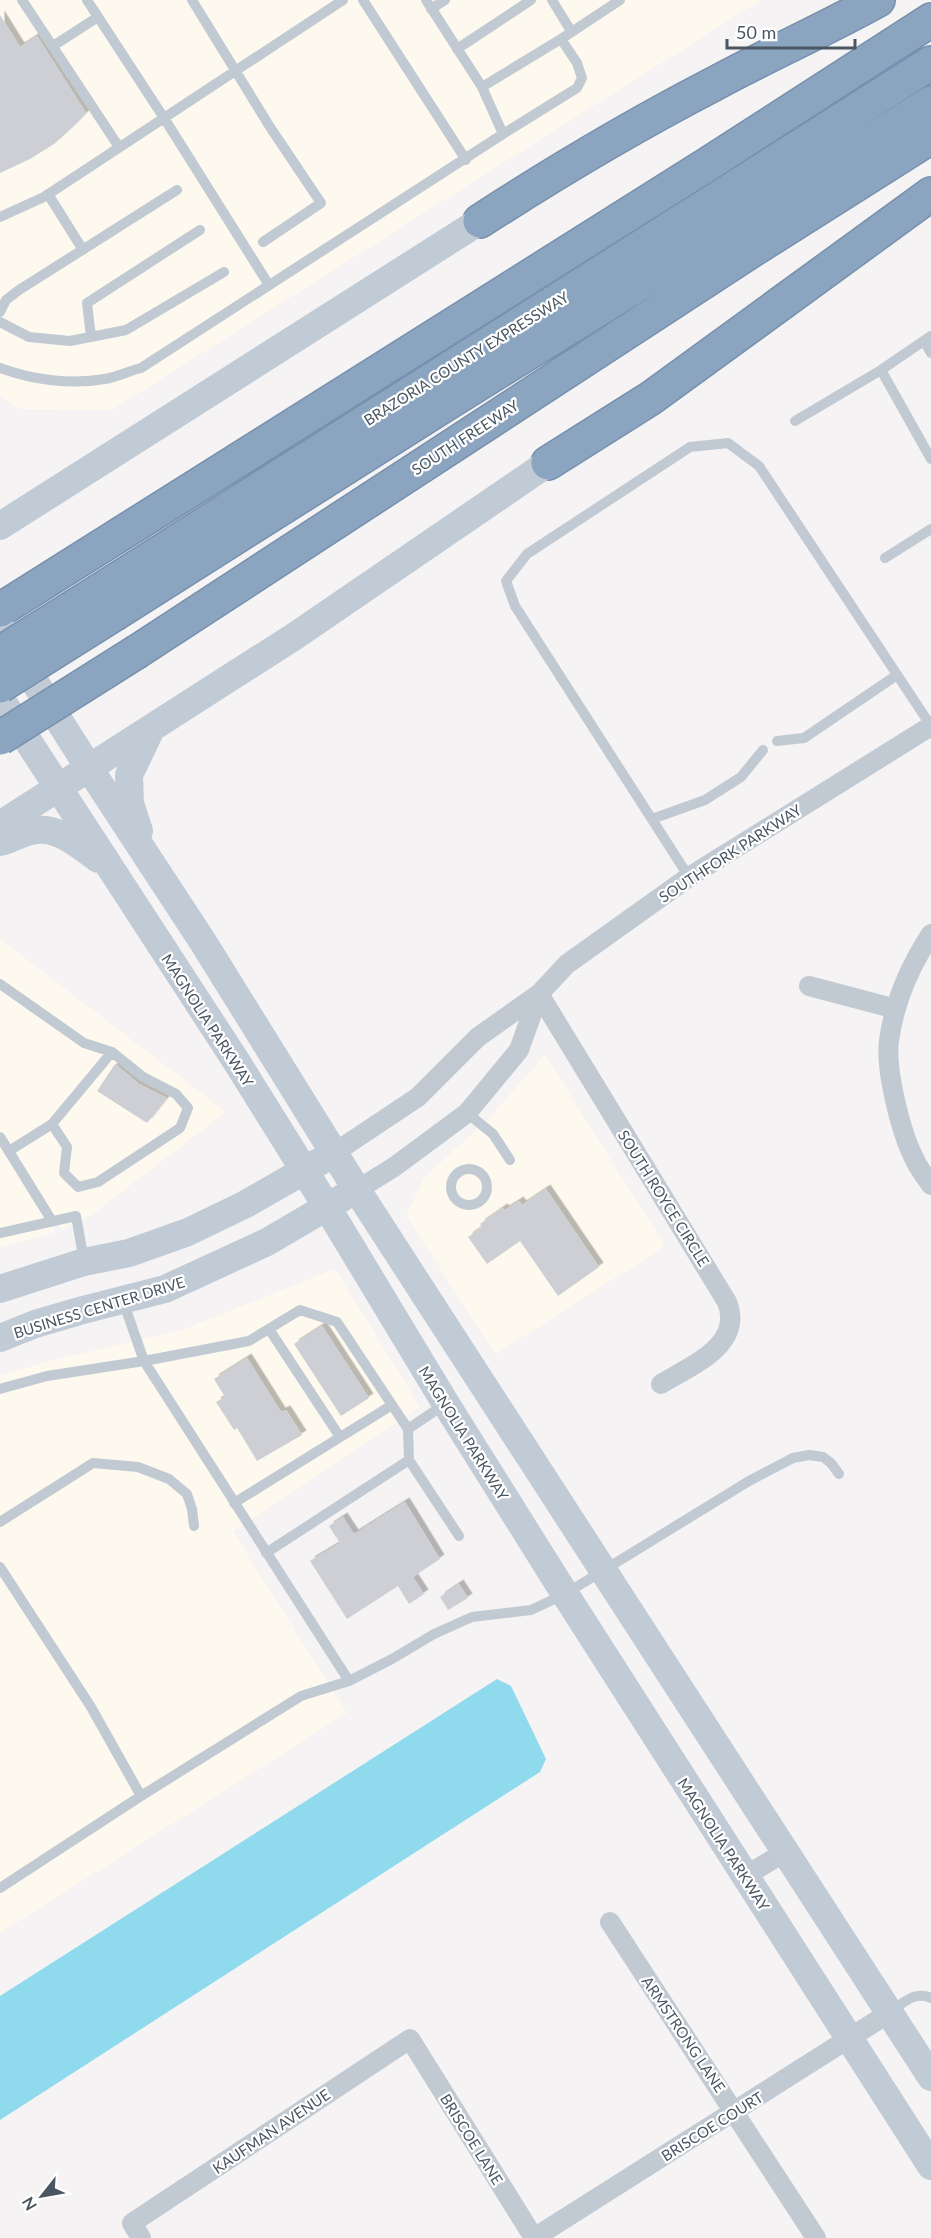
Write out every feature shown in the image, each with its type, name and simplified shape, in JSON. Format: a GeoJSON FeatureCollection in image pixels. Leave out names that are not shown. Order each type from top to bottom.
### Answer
{"type":"FeatureCollection","features":[{"type":"Feature","properties":{"kind":"highway"},"geometry":{"type":"LineString","coordinates":[[480,221],[526,191],[711,85],[878,0]]}},
{"type":"Feature","properties":{"kind":"highway"},"geometry":{"type":"LineString","coordinates":[[0,610],[708,164],[931,20]]}},
{"type":"Feature","properties":{"kind":"highway","name":"BRAZORIA COUNTY EXPRESSWAY"},"geometry":{"type":"LineString","coordinates":[[0,686],[107,602],[931,63]]}},
{"type":"Feature","properties":{"kind":"highway","name":"BRAZORIA COUNTY EXPRESSWAY"},"geometry":{"type":"LineString","coordinates":[[0,653],[107,602],[449,402],[931,103]]}},
{"type":"Feature","properties":{"kind":"highway","name":"SOUTH FREEWAY"},"geometry":{"type":"LineString","coordinates":[[0,738],[138,651],[754,249],[931,137]]}},
{"type":"Feature","properties":{"kind":"highway"},"geometry":{"type":"LineString","coordinates":[[548,464],[651,398],[931,194]]}},
{"type":"Feature","properties":{"kind":"main road"},"geometry":{"type":"LineString","coordinates":[[0,526],[480,221]]}},
{"type":"Feature","properties":{"kind":"main road"},"geometry":{"type":"LineString","coordinates":[[0,825],[296,636],[548,464]]}},
{"type":"Feature","properties":{"kind":"main road"},"geometry":{"type":"LineString","coordinates":[[0,513],[29,508]]}},
{"type":"Feature","properties":{"kind":"main road"},"geometry":{"type":"LineString","coordinates":[[0,627],[203,942],[357,1190],[931,2077]]}},
{"type":"Feature","properties":{"kind":"main road","name":"MAGNOLIA PARKWAY"},"geometry":{"type":"LineString","coordinates":[[0,698],[238,1065],[565,1594],[931,2166]]}},
{"type":"Feature","properties":{"kind":"main road"},"geometry":{"type":"LineString","coordinates":[[148,859],[130,803],[129,775],[152,728]]}},
{"type":"Feature","properties":{"kind":"main road"},"geometry":{"type":"LineString","coordinates":[[0,842],[35,830],[51,831],[76,842],[109,868]]}},
{"type":"Feature","properties":{"kind":"main road"},"geometry":{"type":"LineString","coordinates":[[0,1289],[84,1262],[129,1253],[188,1232],[246,1204],[334,1153]]}},
{"type":"Feature","properties":{"kind":"main road","name":"BUSINESS CENTER DRIVE"},"geometry":{"type":"LineString","coordinates":[[0,1338],[35,1324],[165,1289],[267,1242],[357,1190]]}},
{"type":"Feature","properties":{"kind":"street","name":"SOUTHFORK PARKWAY"},"geometry":{"type":"LineString","coordinates":[[334,1153],[418,1097],[478,1037],[539,994],[567,964],[689,877],[931,726]]}},
{"type":"Feature","properties":{"kind":"street"},"geometry":{"type":"LineString","coordinates":[[931,934],[906,980],[888,1044],[893,1095],[913,1157],[931,1185]]}},
{"type":"Feature","properties":{"kind":"street"},"geometry":{"type":"LineString","coordinates":[[809,986],[896,1009]]}},
{"type":"Feature","properties":{"kind":"street","name":"SOUTHFORK PARKWAY"},"geometry":{"type":"LineString","coordinates":[[357,1190],[394,1167],[467,1113],[519,1050],[539,994]]}},
{"type":"Feature","properties":{"kind":"street","name":"SOUTH ROYCE CIRCLE"},"geometry":{"type":"LineString","coordinates":[[539,994],[732,1312],[732,1327],[725,1340],[714,1351],[662,1384]]}},
{"type":"Feature","properties":{"kind":"street"},"geometry":{"type":"LineString","coordinates":[[745,1876],[785,1852]]}},
{"type":"Feature","properties":{"kind":"street","name":"ARMSTRONG LANE"},"geometry":{"type":"LineString","coordinates":[[610,1922],[816,2238]]}},
{"type":"Feature","properties":{"kind":"street","name":"BRISCOE COURT"},"geometry":{"type":"LineString","coordinates":[[534,2238],[889,2013]]}},
{"type":"Feature","properties":{"kind":"street","name":"KAUFMAN AVENUE"},"geometry":{"type":"LineString","coordinates":[[136,2230],[410,2039]]}},
{"type":"Feature","properties":{"kind":"street","name":"BRISCOE LANE"},"geometry":{"type":"LineString","coordinates":[[410,2039],[534,2238]]}},
{"type":"Feature","properties":{"kind":"lane"},"geometry":{"type":"LineString","coordinates":[[22,0],[119,147]]}},
{"type":"Feature","properties":{"kind":"lane"},"geometry":{"type":"LineString","coordinates":[[87,0],[269,285]]}},
{"type":"Feature","properties":{"kind":"lane"},"geometry":{"type":"LineString","coordinates":[[192,0],[270,127],[321,203],[263,242]]}},
{"type":"Feature","properties":{"kind":"lane"},"geometry":{"type":"LineString","coordinates":[[0,218],[48,194],[343,0]]}},
{"type":"Feature","properties":{"kind":"lane"},"geometry":{"type":"LineString","coordinates":[[363,0],[466,160]]}},
{"type":"Feature","properties":{"kind":"lane"},"geometry":{"type":"LineString","coordinates":[[445,0],[429,4],[482,87],[503,134]]}},
{"type":"Feature","properties":{"kind":"lane"},"geometry":{"type":"LineString","coordinates":[[458,49],[531,0]]}},
{"type":"Feature","properties":{"kind":"lane"},"geometry":{"type":"LineString","coordinates":[[552,0],[571,31]]}},
{"type":"Feature","properties":{"kind":"lane"},"geometry":{"type":"LineString","coordinates":[[482,87],[620,0]]}},
{"type":"Feature","properties":{"kind":"lane"},"geometry":{"type":"LineString","coordinates":[[52,46],[98,17]]}},
{"type":"Feature","properties":{"kind":"lane"},"geometry":{"type":"LineString","coordinates":[[0,368],[56,381],[105,379],[141,368],[577,88],[582,78],[577,63],[561,39]]}},
{"type":"Feature","properties":{"kind":"lane"},"geometry":{"type":"LineString","coordinates":[[0,312],[6,300],[20,290],[177,190]]}},
{"type":"Feature","properties":{"kind":"lane"},"geometry":{"type":"LineString","coordinates":[[48,194],[83,250]]}},
{"type":"Feature","properties":{"kind":"lane"},"geometry":{"type":"LineString","coordinates":[[92,337],[87,303],[200,230]]}},
{"type":"Feature","properties":{"kind":"lane"},"geometry":{"type":"LineString","coordinates":[[0,322],[29,337],[70,341],[126,330],[224,273]]}},
{"type":"Feature","properties":{"kind":"lane"},"geometry":{"type":"LineString","coordinates":[[795,421],[928,339],[931,353]]}},
{"type":"Feature","properties":{"kind":"lane"},"geometry":{"type":"LineString","coordinates":[[881,370],[931,459]]}},
{"type":"Feature","properties":{"kind":"lane"},"geometry":{"type":"LineString","coordinates":[[689,877],[515,606],[506,581],[527,554],[690,447],[728,442],[759,466],[931,726]]}},
{"type":"Feature","properties":{"kind":"lane"},"geometry":{"type":"LineString","coordinates":[[885,558],[931,529]]}},
{"type":"Feature","properties":{"kind":"lane"},"geometry":{"type":"LineString","coordinates":[[777,741],[804,738],[897,675]]}},
{"type":"Feature","properties":{"kind":"lane"},"geometry":{"type":"LineString","coordinates":[[652,819],[714,795],[741,777],[763,750]]}},
{"type":"Feature","properties":{"kind":"lane"},"geometry":{"type":"LineString","coordinates":[[0,984],[84,1043],[112,1052],[143,1077],[176,1094],[188,1108],[180,1128],[98,1182],[78,1187],[64,1173],[67,1147],[52,1124]]}},
{"type":"Feature","properties":{"kind":"lane"},"geometry":{"type":"LineString","coordinates":[[9,1151],[52,1124],[112,1052]]}},
{"type":"Feature","properties":{"kind":"lane"},"geometry":{"type":"LineString","coordinates":[[467,1113],[493,1134],[510,1160]]}},
{"type":"Feature","properties":{"kind":"lane"},"geometry":{"type":"LineString","coordinates":[[0,1137],[52,1221]]}},
{"type":"Feature","properties":{"kind":"lane"},"geometry":{"type":"LineString","coordinates":[[0,1233],[76,1216],[84,1262]]}},
{"type":"Feature","properties":{"kind":"lane"},"geometry":{"type":"LineString","coordinates":[[123,1300],[144,1361],[349,1681]]}},
{"type":"Feature","properties":{"kind":"lane"},"geometry":{"type":"LineString","coordinates":[[0,1389],[47,1376],[249,1341],[300,1310],[337,1322],[408,1429],[409,1460],[459,1536]]}},
{"type":"Feature","properties":{"kind":"lane"},"geometry":{"type":"LineString","coordinates":[[268,1329],[340,1437]]}},
{"type":"Feature","properties":{"kind":"lane"},"geometry":{"type":"LineString","coordinates":[[234,1503],[392,1404]]}},
{"type":"Feature","properties":{"kind":"lane"},"geometry":{"type":"LineString","coordinates":[[408,1429],[446,1404]]}},
{"type":"Feature","properties":{"kind":"lane"},"geometry":{"type":"LineString","coordinates":[[0,1887],[301,1696],[349,1681],[434,1634],[472,1617],[531,1610],[565,1594],[749,1480],[793,1458],[809,1455],[823,1457],[839,1474]]}},
{"type":"Feature","properties":{"kind":"lane"},"geometry":{"type":"LineString","coordinates":[[266,1553],[409,1460]]}},
{"type":"Feature","properties":{"kind":"lane"},"geometry":{"type":"LineString","coordinates":[[0,1522],[93,1463],[138,1467],[170,1479],[187,1494],[194,1526]]}},
{"type":"Feature","properties":{"kind":"lane"},"geometry":{"type":"LineString","coordinates":[[0,1567],[91,1707],[141,1796]]}},
{"type":"Feature","properties":{"kind":"lane"},"geometry":{"type":"LineString","coordinates":[[889,2013],[914,1996],[924,1995],[931,1998]]}},
{"type":"Feature","properties":{"kind":"shaded area"},"geometry":{"type":"Polygon","coordinates":[[[0,0],[761,0],[112,410],[20,409],[0,395],[0,0]]]}},
{"type":"Feature","properties":{"kind":"shaded area"},"geometry":{"type":"Polygon","coordinates":[[[0,939],[226,1112],[90,1216],[62,1230],[0,1133],[0,939]]]}},
{"type":"Feature","properties":{"kind":"shaded area"},"geometry":{"type":"Polygon","coordinates":[[[545,1055],[665,1246],[496,1354],[406,1216],[424,1178],[490,1117],[545,1055]]]}},
{"type":"Feature","properties":{"kind":"shaded area"},"geometry":{"type":"Polygon","coordinates":[[[0,1145],[55,1232],[0,1248],[0,1145]]]}},
{"type":"Feature","properties":{"kind":"shaded area"},"geometry":{"type":"Polygon","coordinates":[[[335,1269],[420,1407],[233,1532],[347,1713],[0,1933],[0,1376],[49,1361],[179,1331],[335,1269]]]}},
{"type":"Feature","properties":{"kind":"water"},"geometry":{"type":"Polygon","coordinates":[[[497,1679],[511,1686],[546,1759],[540,1772],[0,2120],[0,1996],[497,1679]]]}},
{"type":"Feature","properties":{"kind":"building"},"geometry":{"type":"Polygon","coordinates":[[[0,15],[20,47],[37,36],[86,113],[54,144],[30,159],[0,173],[0,15]]]}},
{"type":"Feature","properties":{"kind":"building"},"geometry":{"type":"Polygon","coordinates":[[[115,1064],[139,1084],[167,1098],[147,1123],[97,1091],[115,1064]]]}},
{"type":"Feature","properties":{"kind":"building"},"geometry":{"type":"Polygon","coordinates":[[[546,1189],[599,1267],[558,1296],[520,1241],[487,1264],[468,1237],[482,1227],[480,1224],[503,1208],[505,1210],[519,1201],[522,1205],[546,1189]]]}},
{"type":"Feature","properties":{"kind":"building"},"geometry":{"type":"Polygon","coordinates":[[[322,1326],[369,1398],[341,1416],[294,1344],[322,1326]]]}},
{"type":"Feature","properties":{"kind":"building"},"geometry":{"type":"Polygon","coordinates":[[[247,1358],[281,1412],[286,1410],[302,1435],[257,1461],[237,1428],[234,1430],[216,1402],[225,1397],[214,1379],[247,1358]]]}},
{"type":"Feature","properties":{"kind":"building"},"geometry":{"type":"Polygon","coordinates":[[[405,1502],[440,1559],[413,1577],[424,1594],[409,1604],[398,1586],[347,1619],[310,1561],[340,1543],[329,1526],[343,1517],[354,1534],[405,1502]]]}},
{"type":"Feature","properties":{"kind":"building"},"geometry":{"type":"Polygon","coordinates":[[[459,1584],[468,1598],[448,1610],[440,1597],[459,1584]]]}}]}
